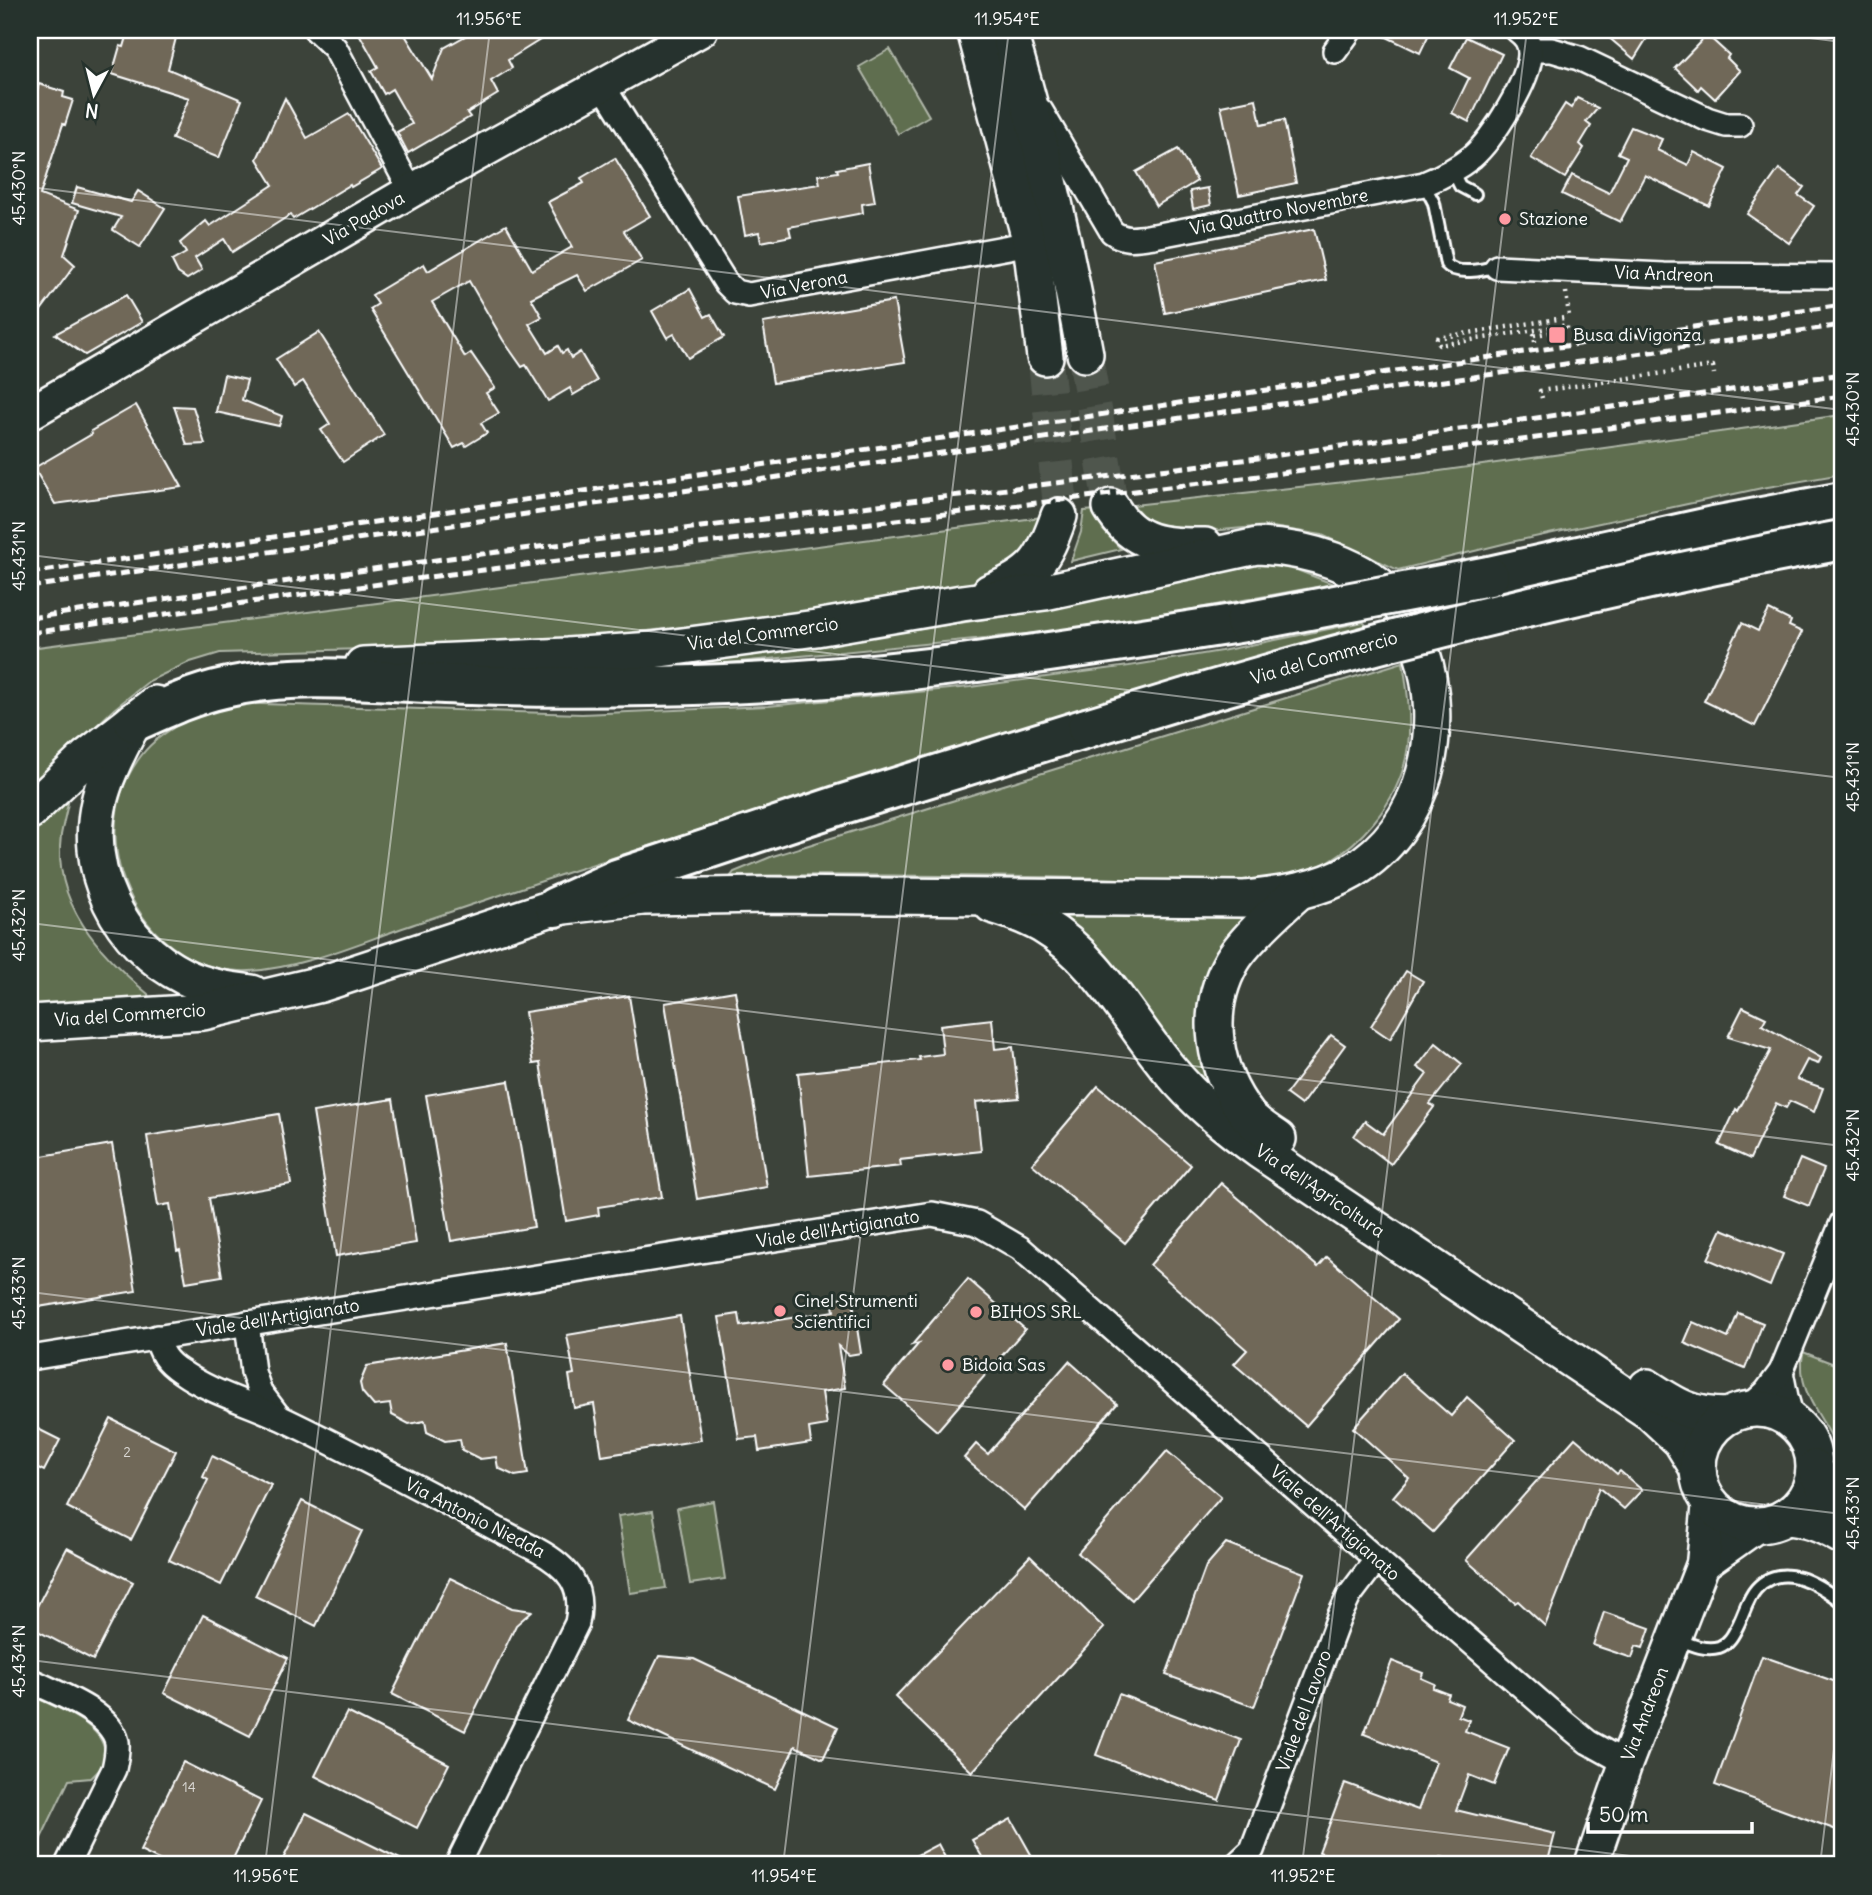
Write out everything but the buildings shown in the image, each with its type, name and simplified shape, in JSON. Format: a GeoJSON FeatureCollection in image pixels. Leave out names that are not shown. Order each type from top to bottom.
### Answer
{"type":"FeatureCollection","features":[{"type":"Feature","properties":{"kind":"highway","name":"Via del Commercio"},"geometry":{"type":"LineString","coordinates":[[134,722],[178,702],[222,688],[263,681],[313,679],[624,687],[728,684],[922,669],[1103,645],[1245,622],[1476,578],[1714,526],[1842,502]]}},
{"type":"Feature","properties":{"kind":"highway","name":"Via del Commercio"},"geometry":{"type":"LineString","coordinates":[[555,907],[617,879],[844,804],[1198,693],[1429,629],[1686,569],[1842,540]]}},
{"type":"Feature","properties":{"kind":"main road"},"geometry":{"type":"LineString","coordinates":[[975,30],[1031,243],[1045,357]]}},
{"type":"Feature","properties":{"kind":"main road"},"geometry":{"type":"LineString","coordinates":[[1008,30],[1030,102],[1066,247],[1085,354]]}},
{"type":"Feature","properties":{"kind":"main road"},"geometry":{"type":"LineString","coordinates":[[1111,507],[1130,533],[1144,539],[1175,547],[1257,546]]}},
{"type":"Feature","properties":{"kind":"main road"},"geometry":{"type":"LineString","coordinates":[[962,603],[997,590],[1021,577],[1034,566],[1047,549],[1059,516]]}},
{"type":"Feature","properties":{"kind":"main road","name":"Via del Commercio"},"geometry":{"type":"LineString","coordinates":[[30,811],[87,757],[155,704],[208,674],[280,666],[346,666],[653,650],[1045,592],[1257,546],[1312,553],[1359,572],[1388,594],[1399,604],[1414,629],[1426,666],[1431,696],[1430,751],[1424,779],[1406,820],[1384,845],[1353,871],[1299,891],[1245,899],[643,897],[555,907],[321,984],[203,1012],[30,1023]]}},
{"type":"Feature","properties":{"kind":"main road","name":"Via del Commercio"},"geometry":{"type":"LineString","coordinates":[[134,722],[107,776],[96,818],[96,859],[109,902],[137,943],[171,970],[202,984],[270,996]]}},
{"type":"Feature","properties":{"kind":"main road","name":"Via dell'Agricoltura"},"geometry":{"type":"LineString","coordinates":[[1299,891],[1233,959],[1219,994],[1214,1021],[1216,1047],[1227,1081],[1250,1118],[1343,1185],[1672,1404],[1694,1414],[1737,1413]]}},
{"type":"Feature","properties":{"kind":"main road","name":"Via dell'Agricoltura"},"geometry":{"type":"LineString","coordinates":[[966,897],[1014,912],[1058,935],[1100,978],[1177,1077],[1224,1125],[1260,1152],[1651,1413],[1682,1441],[1698,1466]]}},
{"type":"Feature","properties":{"kind":"main road"},"geometry":{"type":"LineString","coordinates":[[1842,1505],[1825,1488],[1815,1468],[1810,1445],[1794,1424],[1781,1415],[1768,1410],[1737,1413],[1715,1424],[1700,1448],[1698,1466],[1702,1489],[1709,1502],[1730,1520],[1744,1524],[1803,1518],[1819,1523],[1842,1536]]}},
{"type":"Feature","properties":{"kind":"main road"},"geometry":{"type":"LineString","coordinates":[[1771,1521],[1805,1499],[1815,1468]]}},
{"type":"Feature","properties":{"kind":"street"},"geometry":{"type":"LineString","coordinates":[[316,30],[335,48],[411,191]]}},
{"type":"Feature","properties":{"kind":"street","name":"Via Padova"},"geometry":{"type":"LineString","coordinates":[[30,414],[411,191],[701,30]]}},
{"type":"Feature","properties":{"kind":"street"},"geometry":{"type":"LineString","coordinates":[[1335,51],[1350,30]]}},
{"type":"Feature","properties":{"kind":"street"},"geometry":{"type":"LineString","coordinates":[[1517,30],[1527,40],[1530,50],[1552,50],[1579,58],[1707,119],[1726,125],[1740,125]]}},
{"type":"Feature","properties":{"kind":"street","name":"Via Quattro Novembre"},"geometry":{"type":"LineString","coordinates":[[1030,102],[1047,120],[1112,232],[1119,237],[1134,239],[1424,184],[1473,156],[1496,129],[1529,66],[1530,50]]}},
{"type":"Feature","properties":{"kind":"street","name":"Via Verona"},"geometry":{"type":"LineString","coordinates":[[603,86],[726,283],[735,292],[749,295],[1031,243]]}},
{"type":"Feature","properties":{"kind":"street","name":"Via Andreon"},"geometry":{"type":"LineString","coordinates":[[1498,262],[1664,275],[1842,276]]}},
{"type":"Feature","properties":{"kind":"street","name":"Viale dell'Artigianato"},"geometry":{"type":"LineString","coordinates":[[30,1358],[932,1213],[977,1223],[1020,1248],[1549,1710],[1588,1742],[1626,1763]]}},
{"type":"Feature","properties":{"kind":"street"},"geometry":{"type":"LineString","coordinates":[[1737,1413],[1766,1392],[1781,1371],[1842,1223]]}},
{"type":"Feature","properties":{"kind":"street","name":"Via Antonio Niedda"},"geometry":{"type":"LineString","coordinates":[[247,1323],[253,1372],[260,1392],[279,1417]]}},
{"type":"Feature","properties":{"kind":"street","name":"Via Antonio Niedda"},"geometry":{"type":"LineString","coordinates":[[157,1337],[165,1359],[180,1371],[216,1392],[279,1417],[537,1550],[551,1558],[573,1580],[579,1595],[577,1623],[457,1865]]}},
{"type":"Feature","properties":{"kind":"street"},"geometry":{"type":"LineString","coordinates":[[1781,1371],[1794,1424]]}},
{"type":"Feature","properties":{"kind":"street","name":"Via Andreon"},"geometry":{"type":"LineString","coordinates":[[1591,1865],[1626,1763],[1703,1564],[1709,1502]]}},
{"type":"Feature","properties":{"kind":"street"},"geometry":{"type":"LineString","coordinates":[[1703,1564],[1771,1521]]}},
{"type":"Feature","properties":{"kind":"street","name":"Viale del Lavoro"},"geometry":{"type":"LineString","coordinates":[[1236,1865],[1252,1850],[1339,1617],[1349,1596],[1377,1559]]}},
{"type":"Feature","properties":{"kind":"street"},"geometry":{"type":"LineString","coordinates":[[30,1680],[91,1711],[109,1726],[116,1740],[114,1769],[66,1865]]}},
{"type":"Feature","properties":{"kind":"lane"},"geometry":{"type":"LineString","coordinates":[[1452,170],[1460,186],[1475,194]]}},
{"type":"Feature","properties":{"kind":"lane"},"geometry":{"type":"LineString","coordinates":[[1424,184],[1434,203],[1446,264],[1451,270],[1459,271],[1498,262]]}},
{"type":"Feature","properties":{"kind":"lane"},"geometry":{"type":"LineString","coordinates":[[1674,1638],[1694,1646],[1719,1647],[1732,1638],[1755,1590],[1771,1578],[1787,1575],[1809,1580],[1842,1602]]}},
{"type":"Feature","properties":{"kind":"path"},"geometry":{"type":"LineString","coordinates":[[1535,342],[1534,335],[1567,330],[1567,325],[1439,345],[1437,338],[1563,318]]}},
{"type":"Feature","properties":{"kind":"path"},"geometry":{"type":"LineString","coordinates":[[1542,398],[1540,391],[1573,383],[1713,366],[1714,374]]}},
{"type":"Feature","properties":{"kind":"green space"},"geometry":{"type":"Polygon","coordinates":[[[890,49],[929,116],[898,134],[859,67],[890,49]]]}},
{"type":"Feature","properties":{"kind":"green space"},"geometry":{"type":"Polygon","coordinates":[[[1842,415],[1842,474],[1762,488],[1511,542],[1398,570],[1322,535],[1266,526],[1177,534],[1149,523],[1133,505],[1418,474],[1842,415]]]}},
{"type":"Feature","properties":{"kind":"green space"},"geometry":{"type":"Polygon","coordinates":[[[1096,510],[1103,530],[1121,549],[1071,561],[1081,532],[1084,511],[1096,510]]]}},
{"type":"Feature","properties":{"kind":"green space"},"geometry":{"type":"Polygon","coordinates":[[[1050,516],[1038,544],[989,580],[924,593],[737,621],[593,637],[400,648],[220,653],[187,663],[149,681],[114,709],[30,789],[30,648],[1050,516]]]}},
{"type":"Feature","properties":{"kind":"green space"},"geometry":{"type":"Polygon","coordinates":[[[1264,564],[1297,570],[1333,584],[1087,628],[718,664],[645,668],[992,618],[1060,601],[1238,565],[1264,564]]]}},
{"type":"Feature","properties":{"kind":"green space"},"geometry":{"type":"Polygon","coordinates":[[[1363,622],[1368,627],[789,802],[287,966],[250,971],[213,967],[180,952],[153,929],[132,899],[119,865],[115,830],[121,794],[138,760],[156,740],[179,724],[231,703],[582,714],[768,706],[970,687],[1129,666],[1221,651],[1363,622]]]}},
{"type":"Feature","properties":{"kind":"green space"},"geometry":{"type":"Polygon","coordinates":[[[1403,662],[1409,726],[1408,746],[1398,784],[1388,803],[1358,839],[1326,863],[1303,872],[1276,878],[1212,882],[955,876],[731,876],[734,872],[773,856],[1403,662]]]}},
{"type":"Feature","properties":{"kind":"green space"},"geometry":{"type":"Polygon","coordinates":[[[68,803],[61,835],[60,860],[72,905],[97,944],[148,994],[149,999],[30,1006],[30,835],[60,804],[68,803]]]}},
{"type":"Feature","properties":{"kind":"green space"},"geometry":{"type":"Polygon","coordinates":[[[1056,917],[1244,917],[1244,923],[1198,1026],[1200,1051],[1207,1074],[1224,1108],[1056,917]]]}},
{"type":"Feature","properties":{"kind":"green space"},"geometry":{"type":"Polygon","coordinates":[[[1803,1352],[1842,1367],[1842,1464],[1837,1448],[1804,1384],[1803,1352]]]}},
{"type":"Feature","properties":{"kind":"green space"},"geometry":{"type":"Polygon","coordinates":[[[713,1501],[725,1579],[690,1584],[677,1508],[713,1501]]]}},
{"type":"Feature","properties":{"kind":"green space"},"geometry":{"type":"Polygon","coordinates":[[[653,1511],[666,1588],[630,1593],[618,1516],[653,1511]]]}},
{"type":"Feature","properties":{"kind":"green space"},"geometry":{"type":"Polygon","coordinates":[[[30,1695],[68,1713],[93,1730],[105,1753],[102,1766],[91,1778],[69,1780],[30,1861],[30,1695]]]}},
{"type":"Feature","properties":{"kind":"tunnel"},"geometry":{"type":"LineString","coordinates":[[1085,354],[1111,507]]}},
{"type":"Feature","properties":{"kind":"tunnel"},"geometry":{"type":"LineString","coordinates":[[1045,357],[1060,501],[1059,516]]}},
{"type":"Feature","properties":{"kind":"railway"},"geometry":{"type":"LineString","coordinates":[[30,573],[1842,305]]}},
{"type":"Feature","properties":{"kind":"railway"},"geometry":{"type":"LineString","coordinates":[[30,587],[1146,423],[1842,325]]}},
{"type":"Feature","properties":{"kind":"railway"},"geometry":{"type":"LineString","coordinates":[[30,618],[450,558],[1258,458],[1842,374]]}},
{"type":"Feature","properties":{"kind":"railway"},"geometry":{"type":"LineString","coordinates":[[30,633],[451,574],[1259,476],[1842,396]]}},
{"type":"Feature","properties":{"kind":"place","name":"Stazione"},"geometry":{"type":"Point","coordinates":[1505,219]}},
{"type":"Feature","properties":{"kind":"place","name":"Busa di Vigonza"},"geometry":{"type":"Point","coordinates":[1557,335]}},
{"type":"Feature","properties":{"kind":"place","name":"Cinel Strumenti Scientifici"},"geometry":{"type":"Point","coordinates":[780,1311]}},
{"type":"Feature","properties":{"kind":"place","name":"BIHOS SRL"},"geometry":{"type":"Point","coordinates":[976,1312]}},
{"type":"Feature","properties":{"kind":"place","name":"Bidoia Sas"},"geometry":{"type":"Point","coordinates":[948,1365]}}]}
